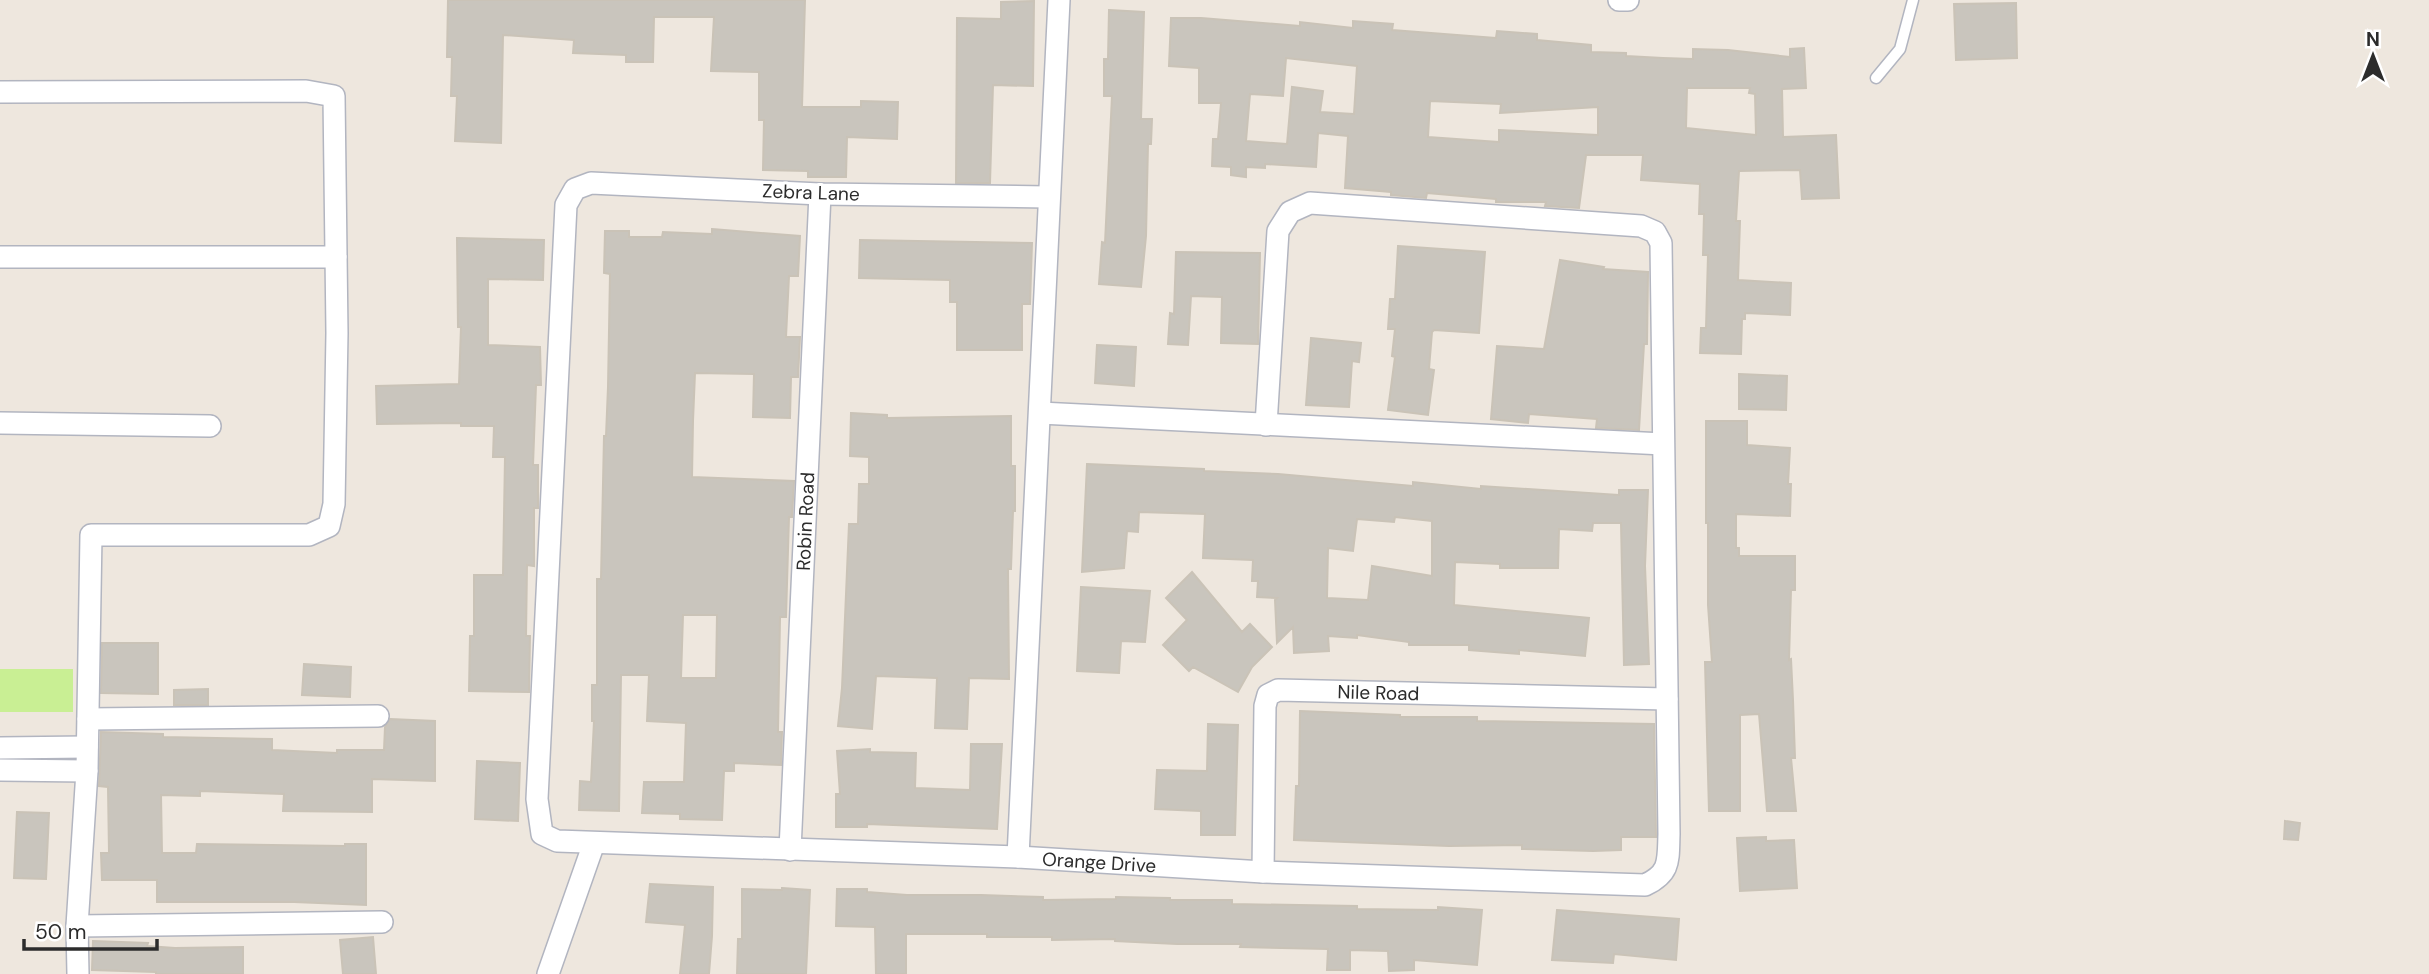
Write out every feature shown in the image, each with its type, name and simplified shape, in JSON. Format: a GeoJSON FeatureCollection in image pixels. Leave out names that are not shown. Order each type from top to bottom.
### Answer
{"type":"FeatureCollection","features":[{"type":"Feature","properties":{"kind":"street"},"geometry":{"type":"LineString","coordinates":[[1018,857],[1059,0]]}},
{"type":"Feature","properties":{"kind":"street"},"geometry":{"type":"LineString","coordinates":[[1619,0],[1628,0]]}},
{"type":"Feature","properties":{"kind":"street"},"geometry":{"type":"LineString","coordinates":[[0,92],[306,91],[334,96],[334,503],[329,526],[309,535],[90,535],[87,771],[77,926],[78,974]]}},
{"type":"Feature","properties":{"kind":"street","name":"Zebra Lane"},"geometry":{"type":"LineString","coordinates":[[542,834],[537,799],[565,218],[566,205],[575,189],[591,183],[820,194],[1048,197]]}},
{"type":"Feature","properties":{"kind":"street","name":"Robin Road"},"geometry":{"type":"LineString","coordinates":[[790,850],[820,194]]}},
{"type":"Feature","properties":{"kind":"street"},"geometry":{"type":"LineString","coordinates":[[1266,425],[1278,231],[1290,212],[1310,204],[1641,226],[1655,232],[1661,243],[1667,699]]}},
{"type":"Feature","properties":{"kind":"street"},"geometry":{"type":"LineString","coordinates":[[0,257],[336,257]]}},
{"type":"Feature","properties":{"kind":"street"},"geometry":{"type":"LineString","coordinates":[[1040,413],[1663,444]]}},
{"type":"Feature","properties":{"kind":"street"},"geometry":{"type":"LineString","coordinates":[[0,423],[211,426]]}},
{"type":"Feature","properties":{"kind":"street","name":"Nile Road"},"geometry":{"type":"LineString","coordinates":[[1263,872],[1265,706],[1268,695],[1278,690],[1667,699]]}},
{"type":"Feature","properties":{"kind":"street","name":"Orange Drive"},"geometry":{"type":"LineString","coordinates":[[542,834],[557,841],[1018,857],[1263,872],[1645,885],[1664,873],[1667,864],[1667,699]]}},
{"type":"Feature","properties":{"kind":"street"},"geometry":{"type":"LineString","coordinates":[[88,719],[378,716]]}},
{"type":"Feature","properties":{"kind":"street"},"geometry":{"type":"LineString","coordinates":[[0,748],[87,747]]}},
{"type":"Feature","properties":{"kind":"street"},"geometry":{"type":"LineString","coordinates":[[0,770],[87,771]]}},
{"type":"Feature","properties":{"kind":"street"},"geometry":{"type":"LineString","coordinates":[[548,974],[594,842]]}},
{"type":"Feature","properties":{"kind":"street"},"geometry":{"type":"LineString","coordinates":[[77,926],[382,922]]}},
{"type":"Feature","properties":{"kind":"lane"},"geometry":{"type":"LineString","coordinates":[[1877,78],[1899,49],[1913,0]]}},
{"type":"Feature","properties":{"kind":"green space"},"geometry":{"type":"Polygon","coordinates":[[[0,669],[73,669],[73,712],[0,712],[0,669]]]}},
{"type":"Feature","properties":{"kind":"building"},"geometry":{"type":"Polygon","coordinates":[[[448,0],[805,0],[802,107],[861,107],[861,101],[898,102],[897,139],[847,137],[846,177],[808,177],[808,171],[763,170],[764,120],[759,120],[759,72],[711,71],[714,17],[654,17],[653,62],[626,62],[626,55],[573,53],[574,40],[503,35],[501,143],[455,141],[457,96],[451,96],[452,57],[447,57],[448,0]]]}},
{"type":"Feature","properties":{"kind":"building"},"geometry":{"type":"Polygon","coordinates":[[[1034,1],[1033,86],[993,85],[990,183],[956,183],[957,18],[1001,19],[1001,2],[1034,1]]]}},
{"type":"Feature","properties":{"kind":"building"},"geometry":{"type":"Polygon","coordinates":[[[2016,3],[2017,58],[1956,60],[1954,4],[2016,3]]]}},
{"type":"Feature","properties":{"kind":"building"},"geometry":{"type":"Polygon","coordinates":[[[1109,10],[1144,12],[1141,119],[1152,119],[1151,144],[1148,144],[1146,236],[1141,287],[1099,284],[1102,242],[1105,243],[1112,96],[1104,96],[1104,59],[1108,59],[1109,10]]]}},
{"type":"Feature","properties":{"kind":"building"},"geometry":{"type":"Polygon","coordinates":[[[1171,18],[1300,26],[1300,22],[1353,28],[1353,21],[1393,24],[1392,30],[1496,38],[1497,31],[1537,34],[1537,40],[1591,45],[1591,52],[1663,58],[1693,59],[1693,49],[1790,57],[1790,49],[1804,48],[1806,88],[1782,89],[1783,137],[1836,135],[1839,198],[1802,199],[1800,170],[1739,171],[1736,221],[1740,221],[1738,280],[1791,283],[1790,315],[1745,313],[1745,319],[1742,319],[1741,354],[1700,353],[1701,328],[1706,328],[1708,255],[1703,255],[1704,214],[1699,214],[1700,184],[1641,180],[1643,155],[1586,155],[1579,208],[1545,206],[1546,202],[1496,202],[1496,199],[1427,193],[1426,198],[1391,195],[1391,192],[1345,188],[1348,136],[1318,133],[1316,167],[1265,164],[1265,168],[1246,167],[1246,177],[1231,175],[1231,167],[1212,166],[1213,139],[1218,139],[1221,103],[1199,103],[1199,68],[1169,66],[1171,18]],[[1286,58],[1283,96],[1250,94],[1246,141],[1287,144],[1292,87],[1323,91],[1320,112],[1354,114],[1357,66],[1286,58]],[[1687,88],[1686,128],[1756,135],[1755,94],[1749,93],[1750,88],[1687,88]],[[1430,101],[1428,137],[1499,142],[1499,130],[1598,135],[1598,107],[1500,113],[1501,104],[1430,101]]]}},
{"type":"Feature","properties":{"kind":"building"},"geometry":{"type":"Polygon","coordinates":[[[712,229],[800,236],[798,276],[789,276],[786,337],[800,337],[798,377],[791,377],[790,418],[753,417],[754,374],[695,373],[693,421],[692,477],[794,481],[792,517],[789,517],[786,617],[780,617],[778,732],[782,732],[781,765],[734,763],[734,771],[724,771],[722,820],[680,819],[680,814],[642,813],[644,782],[684,782],[686,723],[647,721],[649,675],[621,675],[619,811],[579,810],[580,781],[591,782],[594,721],[592,685],[597,685],[597,579],[601,579],[610,274],[604,273],[605,231],[629,231],[629,237],[662,237],[663,232],[712,234],[712,229]],[[683,615],[681,678],[716,678],[717,615],[683,615]]]}},
{"type":"Feature","properties":{"kind":"building"},"geometry":{"type":"Polygon","coordinates":[[[457,238],[544,240],[543,280],[488,279],[488,345],[540,347],[541,385],[536,385],[533,465],[538,465],[538,508],[534,508],[534,566],[527,565],[526,636],[530,636],[529,692],[469,691],[470,636],[474,636],[474,575],[503,575],[505,457],[493,457],[494,426],[461,426],[461,423],[377,424],[376,386],[459,384],[461,327],[458,327],[457,238]]]}},
{"type":"Feature","properties":{"kind":"building"},"geometry":{"type":"Polygon","coordinates":[[[860,240],[1032,243],[1030,304],[1022,304],[1022,350],[957,350],[957,302],[950,302],[950,280],[859,278],[860,240]]]}},
{"type":"Feature","properties":{"kind":"building"},"geometry":{"type":"Polygon","coordinates":[[[1398,246],[1485,252],[1479,333],[1432,332],[1429,369],[1434,370],[1428,415],[1388,410],[1395,357],[1392,356],[1395,329],[1388,329],[1390,299],[1395,299],[1398,246]]]}},
{"type":"Feature","properties":{"kind":"building"},"geometry":{"type":"Polygon","coordinates":[[[1176,252],[1260,253],[1258,344],[1221,343],[1222,297],[1191,296],[1188,345],[1168,344],[1170,313],[1174,314],[1176,252]]]}},
{"type":"Feature","properties":{"kind":"building"},"geometry":{"type":"Polygon","coordinates":[[[1560,260],[1604,267],[1603,269],[1648,272],[1647,344],[1644,344],[1639,430],[1596,428],[1597,419],[1529,414],[1528,423],[1491,419],[1497,346],[1544,349],[1560,260]]]}},
{"type":"Feature","properties":{"kind":"building"},"geometry":{"type":"Polygon","coordinates":[[[1311,338],[1361,343],[1359,362],[1352,361],[1349,407],[1306,405],[1311,338]]]}},
{"type":"Feature","properties":{"kind":"building"},"geometry":{"type":"Polygon","coordinates":[[[1097,345],[1136,347],[1134,386],[1095,383],[1097,345]]]}},
{"type":"Feature","properties":{"kind":"building"},"geometry":{"type":"Polygon","coordinates":[[[1739,374],[1787,376],[1786,410],[1739,409],[1739,374]]]}},
{"type":"Feature","properties":{"kind":"building"},"geometry":{"type":"Polygon","coordinates":[[[851,413],[887,415],[887,418],[1011,416],[1011,466],[1015,466],[1015,511],[1011,569],[1008,569],[1009,679],[969,678],[967,729],[935,728],[937,678],[876,676],[872,729],[838,726],[849,524],[858,524],[859,484],[869,484],[869,457],[850,456],[851,413]]]}},
{"type":"Feature","properties":{"kind":"building"},"geometry":{"type":"Polygon","coordinates":[[[1706,421],[1747,421],[1747,445],[1790,448],[1790,516],[1736,514],[1736,548],[1739,548],[1739,556],[1795,556],[1789,660],[1791,659],[1795,758],[1791,758],[1796,811],[1767,811],[1759,714],[1740,715],[1740,811],[1709,811],[1705,662],[1712,662],[1708,605],[1706,421]]]}},
{"type":"Feature","properties":{"kind":"building"},"geometry":{"type":"Polygon","coordinates":[[[1087,464],[1204,469],[1413,486],[1413,482],[1481,489],[1481,486],[1619,495],[1619,490],[1648,490],[1645,566],[1649,664],[1624,665],[1621,523],[1593,523],[1592,531],[1559,529],[1558,568],[1500,568],[1500,564],[1455,562],[1454,605],[1589,618],[1585,656],[1519,650],[1519,654],[1469,650],[1469,645],[1409,645],[1409,642],[1357,635],[1357,638],[1328,636],[1329,651],[1294,653],[1293,627],[1277,643],[1277,598],[1257,597],[1258,581],[1252,581],[1253,560],[1203,558],[1205,514],[1139,512],[1138,532],[1127,531],[1124,568],[1082,572],[1087,464]],[[1395,517],[1394,522],[1357,519],[1353,551],[1328,548],[1327,598],[1368,600],[1372,566],[1432,576],[1432,521],[1395,517]]]}},
{"type":"Feature","properties":{"kind":"building"},"geometry":{"type":"Polygon","coordinates":[[[1192,572],[1242,632],[1250,624],[1272,647],[1252,667],[1238,692],[1193,667],[1189,671],[1163,645],[1187,620],[1166,598],[1192,572]]]}},
{"type":"Feature","properties":{"kind":"building"},"geometry":{"type":"Polygon","coordinates":[[[1081,587],[1150,591],[1145,642],[1121,641],[1119,673],[1077,671],[1081,587]]]}},
{"type":"Feature","properties":{"kind":"building"},"geometry":{"type":"Polygon","coordinates":[[[102,643],[158,643],[158,694],[101,693],[102,643]]]}},
{"type":"Feature","properties":{"kind":"building"},"geometry":{"type":"Polygon","coordinates":[[[304,664],[351,667],[350,697],[302,695],[304,664]]]}},
{"type":"Feature","properties":{"kind":"building"},"geometry":{"type":"Polygon","coordinates":[[[208,689],[208,705],[174,705],[174,690],[208,689]]]}},
{"type":"Feature","properties":{"kind":"building"},"geometry":{"type":"Polygon","coordinates":[[[1300,711],[1400,717],[1477,717],[1477,721],[1654,724],[1656,837],[1621,837],[1621,850],[1593,851],[1522,849],[1522,845],[1449,846],[1294,840],[1296,786],[1299,786],[1300,711]]]}},
{"type":"Feature","properties":{"kind":"building"},"geometry":{"type":"Polygon","coordinates":[[[390,719],[435,721],[435,781],[372,779],[372,812],[283,811],[284,794],[200,791],[200,796],[161,795],[162,853],[196,853],[197,844],[366,844],[366,905],[157,902],[157,880],[102,880],[101,853],[109,853],[108,787],[99,786],[101,732],[163,734],[163,737],[272,739],[272,750],[337,753],[337,750],[384,750],[385,727],[390,719]]]}},
{"type":"Feature","properties":{"kind":"building"},"geometry":{"type":"Polygon","coordinates":[[[1208,724],[1238,725],[1235,835],[1201,835],[1201,811],[1155,809],[1157,770],[1207,771],[1208,724]]]}},
{"type":"Feature","properties":{"kind":"building"},"geometry":{"type":"Polygon","coordinates":[[[971,744],[1002,744],[997,829],[867,824],[867,827],[836,827],[836,794],[840,794],[837,751],[870,749],[870,752],[916,753],[915,788],[970,790],[971,744]]]}},
{"type":"Feature","properties":{"kind":"building"},"geometry":{"type":"Polygon","coordinates":[[[477,761],[520,763],[518,821],[475,819],[477,761]]]}},
{"type":"Feature","properties":{"kind":"building"},"geometry":{"type":"Polygon","coordinates":[[[17,812],[49,813],[46,879],[14,878],[17,812]]]}},
{"type":"Feature","properties":{"kind":"building"},"geometry":{"type":"Polygon","coordinates":[[[2285,821],[2300,823],[2298,840],[2284,839],[2285,821]]]}},
{"type":"Feature","properties":{"kind":"building"},"geometry":{"type":"Polygon","coordinates":[[[1766,837],[1766,841],[1794,840],[1797,888],[1740,891],[1737,838],[1766,837]]]}},
{"type":"Feature","properties":{"kind":"building"},"geometry":{"type":"Polygon","coordinates":[[[650,884],[713,887],[709,974],[680,974],[685,925],[646,922],[650,884]]]}},
{"type":"Feature","properties":{"kind":"building"},"geometry":{"type":"Polygon","coordinates":[[[742,889],[810,890],[806,974],[737,974],[738,939],[742,939],[742,889]]]}},
{"type":"Feature","properties":{"kind":"building"},"geometry":{"type":"Polygon","coordinates":[[[837,889],[867,889],[867,892],[907,895],[1043,897],[1043,900],[1170,898],[1232,900],[1232,904],[1357,906],[1357,909],[1438,910],[1438,907],[1482,910],[1477,965],[1414,960],[1414,970],[1389,971],[1388,951],[1350,950],[1350,970],[1327,970],[1328,949],[1240,947],[1241,944],[1177,944],[1115,939],[1052,940],[1052,937],[987,937],[987,934],[906,934],[906,974],[876,974],[875,927],[836,926],[837,889]]]}},
{"type":"Feature","properties":{"kind":"building"},"geometry":{"type":"Polygon","coordinates":[[[1557,910],[1679,919],[1676,960],[1614,954],[1613,963],[1552,960],[1557,910]]]}},
{"type":"Feature","properties":{"kind":"building"},"geometry":{"type":"Polygon","coordinates":[[[373,937],[376,974],[343,974],[340,940],[373,937]]]}},
{"type":"Feature","properties":{"kind":"building"},"geometry":{"type":"Polygon","coordinates":[[[93,941],[148,943],[147,946],[175,948],[243,947],[243,974],[156,974],[92,970],[93,941]]]}}]}
